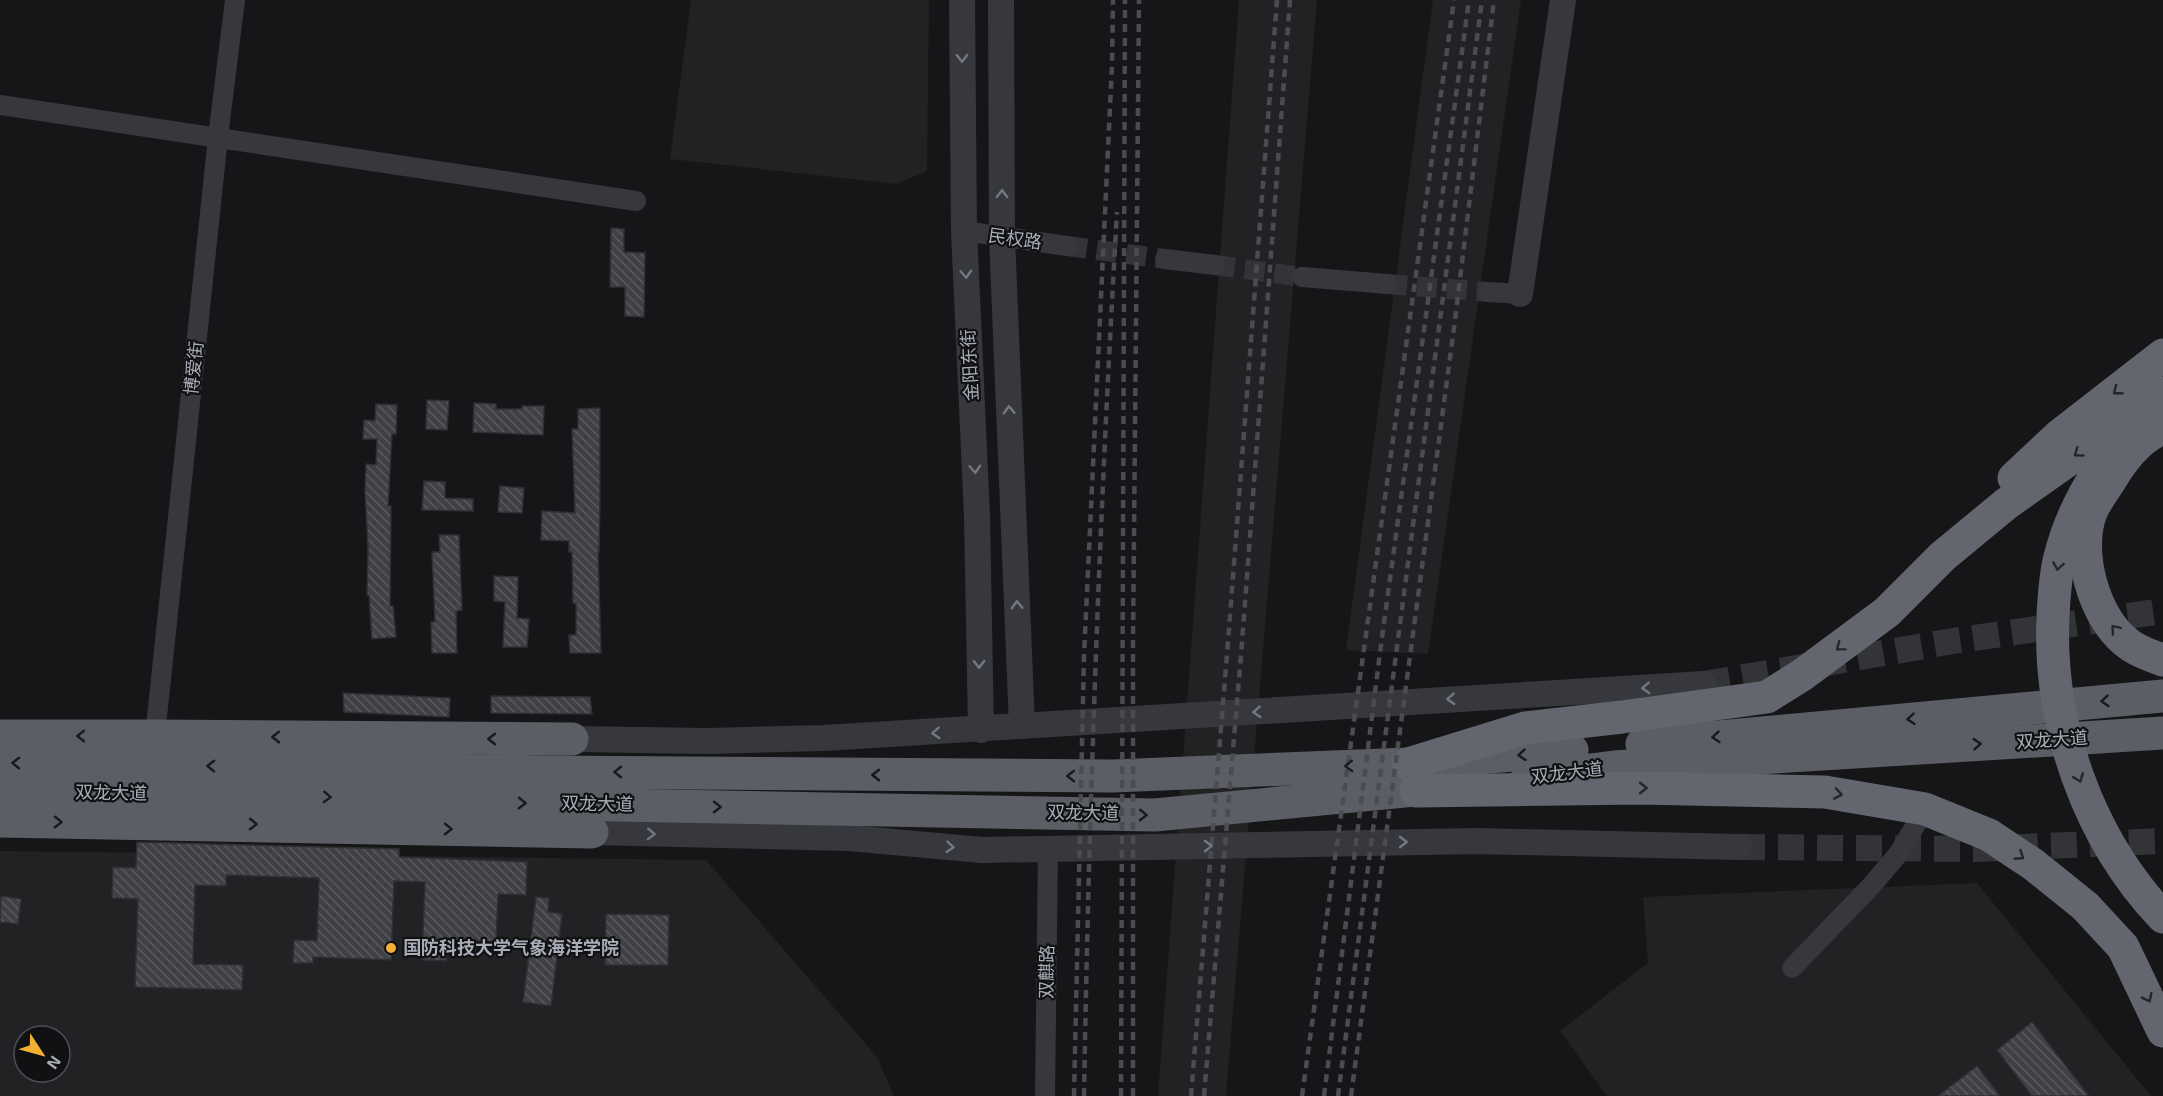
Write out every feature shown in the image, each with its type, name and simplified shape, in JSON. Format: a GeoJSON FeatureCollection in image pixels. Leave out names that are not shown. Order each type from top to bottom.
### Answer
{"type":"FeatureCollection","features":[{"type":"Feature","properties":{"kind":"highway"},"geometry":{"type":"LineString","coordinates":[[1924,575],[1954,538],[2023,468],[2060,435],[2163,355]]}},
{"type":"Feature","properties":{"kind":"highway"},"geometry":{"type":"LineString","coordinates":[[2163,393],[2122,437],[2091,480],[2077,507],[2059,558],[2052,640],[2061,720],[2087,799],[2127,871],[2163,917]]}},
{"type":"Feature","properties":{"kind":"highway"},"geometry":{"type":"LineString","coordinates":[[1412,777],[1525,728],[1767,697],[1802,675],[1887,612],[1943,556],[2006,504],[2098,439],[2163,400]]}},
{"type":"Feature","properties":{"kind":"highway"},"geometry":{"type":"LineString","coordinates":[[2163,428],[2148,434],[2122,461],[2092,511],[2086,534],[2087,569],[2101,613],[2125,642],[2163,660]]}},
{"type":"Feature","properties":{"kind":"highway","name":"双龙大道"},"geometry":{"type":"LineString","coordinates":[[0,763],[269,781],[513,803],[1155,815],[1412,777],[2163,696]]}},
{"type":"Feature","properties":{"kind":"highway","name":"双龙大道"},"geometry":{"type":"LineString","coordinates":[[0,792],[570,772],[1412,777],[1614,767],[2163,733]]}},
{"type":"Feature","properties":{"kind":"highway"},"geometry":{"type":"LineString","coordinates":[[0,736],[572,739]]}},
{"type":"Feature","properties":{"kind":"highway"},"geometry":{"type":"LineString","coordinates":[[1412,777],[1640,788],[1825,792],[1925,809],[1989,835],[2034,865],[2085,906],[2123,947],[2163,1031]]}},
{"type":"Feature","properties":{"kind":"highway","name":"双龙大道"},"geometry":{"type":"LineString","coordinates":[[0,821],[592,832]]}},
{"type":"Feature","properties":{"kind":"street","name":"博爱街"},"geometry":{"type":"LineString","coordinates":[[155,736],[218,137],[235,0]]}},
{"type":"Feature","properties":{"kind":"street","name":"金阳东街"},"geometry":{"type":"LineString","coordinates":[[962,0],[964,231],[977,516],[981,730]]}},
{"type":"Feature","properties":{"kind":"street","name":"金阳东街"},"geometry":{"type":"LineString","coordinates":[[1001,0],[1002,237],[1022,726]]}},
{"type":"Feature","properties":{"kind":"street"},"geometry":{"type":"LineString","coordinates":[[1488,292],[1520,294],[1563,0]]}},
{"type":"Feature","properties":{"kind":"street"},"geometry":{"type":"LineString","coordinates":[[0,105],[636,201]]}},
{"type":"Feature","properties":{"kind":"street","name":"民权路"},"geometry":{"type":"LineString","coordinates":[[964,231],[1067,246]]}},
{"type":"Feature","properties":{"kind":"street"},"geometry":{"type":"LineString","coordinates":[[1166,259],[1215,266]]}},
{"type":"Feature","properties":{"kind":"street"},"geometry":{"type":"LineString","coordinates":[[1302,277],[1387,284]]}},
{"type":"Feature","properties":{"kind":"street"},"geometry":{"type":"LineString","coordinates":[[572,739],[708,741],[801,739],[981,730],[1704,684]]}},
{"type":"Feature","properties":{"kind":"street"},"geometry":{"type":"LineString","coordinates":[[1792,968],[1872,885],[1899,852],[1925,809]]}},
{"type":"Feature","properties":{"kind":"street"},"geometry":{"type":"LineString","coordinates":[[849,838],[1079,813]]}},
{"type":"Feature","properties":{"kind":"street"},"geometry":{"type":"LineString","coordinates":[[592,832],[849,838],[982,850],[1476,841],[1739,847]]}},
{"type":"Feature","properties":{"kind":"street","name":"双麒路"},"geometry":{"type":"LineString","coordinates":[[1045,1096],[1048,849]]}},
{"type":"Feature","properties":{"kind":"shaded area"},"geometry":{"type":"Polygon","coordinates":[[[691,0],[929,0],[927,171],[897,184],[670,159],[691,0]]]}},
{"type":"Feature","properties":{"kind":"shaded area"},"geometry":{"type":"Polygon","coordinates":[[[1239,0],[1317,0],[1226,1096],[1158,1096],[1239,0]]]}},
{"type":"Feature","properties":{"kind":"shaded area"},"geometry":{"type":"Polygon","coordinates":[[[1433,0],[1521,0],[1428,654],[1346,650],[1433,0]]]}},
{"type":"Feature","properties":{"kind":"shaded area","name":"国防科技大学气象海洋学院"},"geometry":{"type":"Polygon","coordinates":[[[0,851],[706,860],[877,1057],[894,1096],[0,1096],[0,851]]]}},
{"type":"Feature","properties":{"kind":"shaded area"},"geometry":{"type":"Polygon","coordinates":[[[1977,883],[2151,1096],[1607,1096],[1560,1031],[1648,963],[1643,897],[1977,883]]]}},
{"type":"Feature","properties":{"kind":"building"},"geometry":{"type":"Polygon","coordinates":[[[611,228],[624,229],[624,252],[645,253],[644,317],[625,316],[625,287],[610,287],[611,228]]]}},
{"type":"Feature","properties":{"kind":"building"},"geometry":{"type":"Polygon","coordinates":[[[427,400],[449,401],[447,430],[426,429],[427,400]]]}},
{"type":"Feature","properties":{"kind":"building"},"geometry":{"type":"Polygon","coordinates":[[[474,403],[496,404],[496,409],[544,406],[543,435],[473,432],[474,403]]]}},
{"type":"Feature","properties":{"kind":"building"},"geometry":{"type":"Polygon","coordinates":[[[376,404],[397,405],[396,434],[392,434],[388,506],[391,506],[390,606],[393,606],[396,637],[372,639],[369,595],[367,595],[368,547],[365,491],[366,464],[376,465],[377,439],[363,439],[364,420],[375,421],[376,404]]]}},
{"type":"Feature","properties":{"kind":"building"},"geometry":{"type":"Polygon","coordinates":[[[600,408],[598,552],[601,653],[570,653],[569,635],[576,635],[572,552],[569,552],[569,541],[541,540],[542,511],[575,513],[572,429],[578,429],[578,409],[600,408]]]}},
{"type":"Feature","properties":{"kind":"building"},"geometry":{"type":"Polygon","coordinates":[[[424,481],[445,482],[445,498],[473,499],[473,511],[422,510],[424,481]]]}},
{"type":"Feature","properties":{"kind":"building"},"geometry":{"type":"Polygon","coordinates":[[[500,486],[524,488],[522,513],[498,512],[500,486]]]}},
{"type":"Feature","properties":{"kind":"building"},"geometry":{"type":"Polygon","coordinates":[[[439,535],[459,535],[462,610],[456,611],[457,653],[432,653],[431,622],[435,622],[432,552],[440,552],[439,535]]]}},
{"type":"Feature","properties":{"kind":"building"},"geometry":{"type":"Polygon","coordinates":[[[494,576],[518,577],[517,618],[529,619],[527,647],[503,647],[505,602],[494,601],[494,576]]]}},
{"type":"Feature","properties":{"kind":"building"},"geometry":{"type":"Polygon","coordinates":[[[343,693],[450,698],[449,717],[344,712],[343,693]]]}},
{"type":"Feature","properties":{"kind":"building"},"geometry":{"type":"Polygon","coordinates":[[[491,696],[590,697],[592,714],[491,713],[491,696]]]}},
{"type":"Feature","properties":{"kind":"building"},"geometry":{"type":"Polygon","coordinates":[[[137,842],[399,849],[399,857],[527,862],[526,895],[498,894],[496,942],[447,940],[446,961],[422,960],[425,882],[394,881],[391,960],[313,957],[313,963],[293,963],[294,940],[317,941],[319,878],[226,875],[226,886],[195,885],[193,964],[243,965],[242,990],[135,987],[138,899],[112,898],[113,867],[136,868],[137,842]]]}},
{"type":"Feature","properties":{"kind":"building"},"geometry":{"type":"Polygon","coordinates":[[[1,896],[21,899],[18,924],[0,922],[1,896]]]}},
{"type":"Feature","properties":{"kind":"building"},"geometry":{"type":"Polygon","coordinates":[[[536,897],[549,898],[548,912],[562,914],[551,1006],[523,1002],[536,897]]]}},
{"type":"Feature","properties":{"kind":"building"},"geometry":{"type":"Polygon","coordinates":[[[606,914],[669,915],[668,965],[605,965],[606,914]]]}},
{"type":"Feature","properties":{"kind":"building"},"geometry":{"type":"Polygon","coordinates":[[[2032,1022],[2089,1096],[2032,1096],[1997,1050],[2032,1022]]]}},
{"type":"Feature","properties":{"kind":"building"},"geometry":{"type":"Polygon","coordinates":[[[1977,1066],[2000,1096],[1938,1096],[1977,1066]]]}},
{"type":"Feature","properties":{"kind":"tunnel"},"geometry":{"type":"LineString","coordinates":[[1067,246],[1165,259]]}},
{"type":"Feature","properties":{"kind":"tunnel"},"geometry":{"type":"LineString","coordinates":[[1215,265],[1302,277]]}},
{"type":"Feature","properties":{"kind":"tunnel"},"geometry":{"type":"LineString","coordinates":[[1387,284],[1488,292]]}},
{"type":"Feature","properties":{"kind":"tunnel"},"geometry":{"type":"LineString","coordinates":[[1704,684],[1953,641],[2163,611]]}},
{"type":"Feature","properties":{"kind":"tunnel"},"geometry":{"type":"LineString","coordinates":[[1739,847],[1975,849],[2163,841]]}},
{"type":"Feature","properties":{"kind":"railway"},"geometry":{"type":"LineString","coordinates":[[1074,1096],[1084,656],[1112,65],[1113,0]]}},
{"type":"Feature","properties":{"kind":"railway"},"geometry":{"type":"LineString","coordinates":[[1121,1096],[1125,0]]}},
{"type":"Feature","properties":{"kind":"railway"},"geometry":{"type":"LineString","coordinates":[[1133,1096],[1133,643],[1139,0]]}},
{"type":"Feature","properties":{"kind":"railway"},"geometry":{"type":"LineString","coordinates":[[1191,1096],[1277,0]]}},
{"type":"Feature","properties":{"kind":"railway"},"geometry":{"type":"LineString","coordinates":[[1204,1096],[1242,643],[1290,0]]}},
{"type":"Feature","properties":{"kind":"railway"},"geometry":{"type":"LineString","coordinates":[[1302,1096],[1454,0]]}},
{"type":"Feature","properties":{"kind":"railway"},"geometry":{"type":"LineString","coordinates":[[1324,1096],[1381,645],[1469,0]]}},
{"type":"Feature","properties":{"kind":"railway"},"geometry":{"type":"LineString","coordinates":[[1338,1096],[1482,0]]}},
{"type":"Feature","properties":{"kind":"railway"},"geometry":{"type":"LineString","coordinates":[[1351,1096],[1454,328],[1494,0]]}},
{"type":"Feature","properties":{"kind":"railway"},"geometry":{"type":"LineString","coordinates":[[1084,1096],[1096,654],[1117,212]]}},
{"type":"Feature","properties":{"kind":"place","name":"国防科技大学气象海洋学院"},"geometry":{"type":"Point","coordinates":[391,948]}}]}
